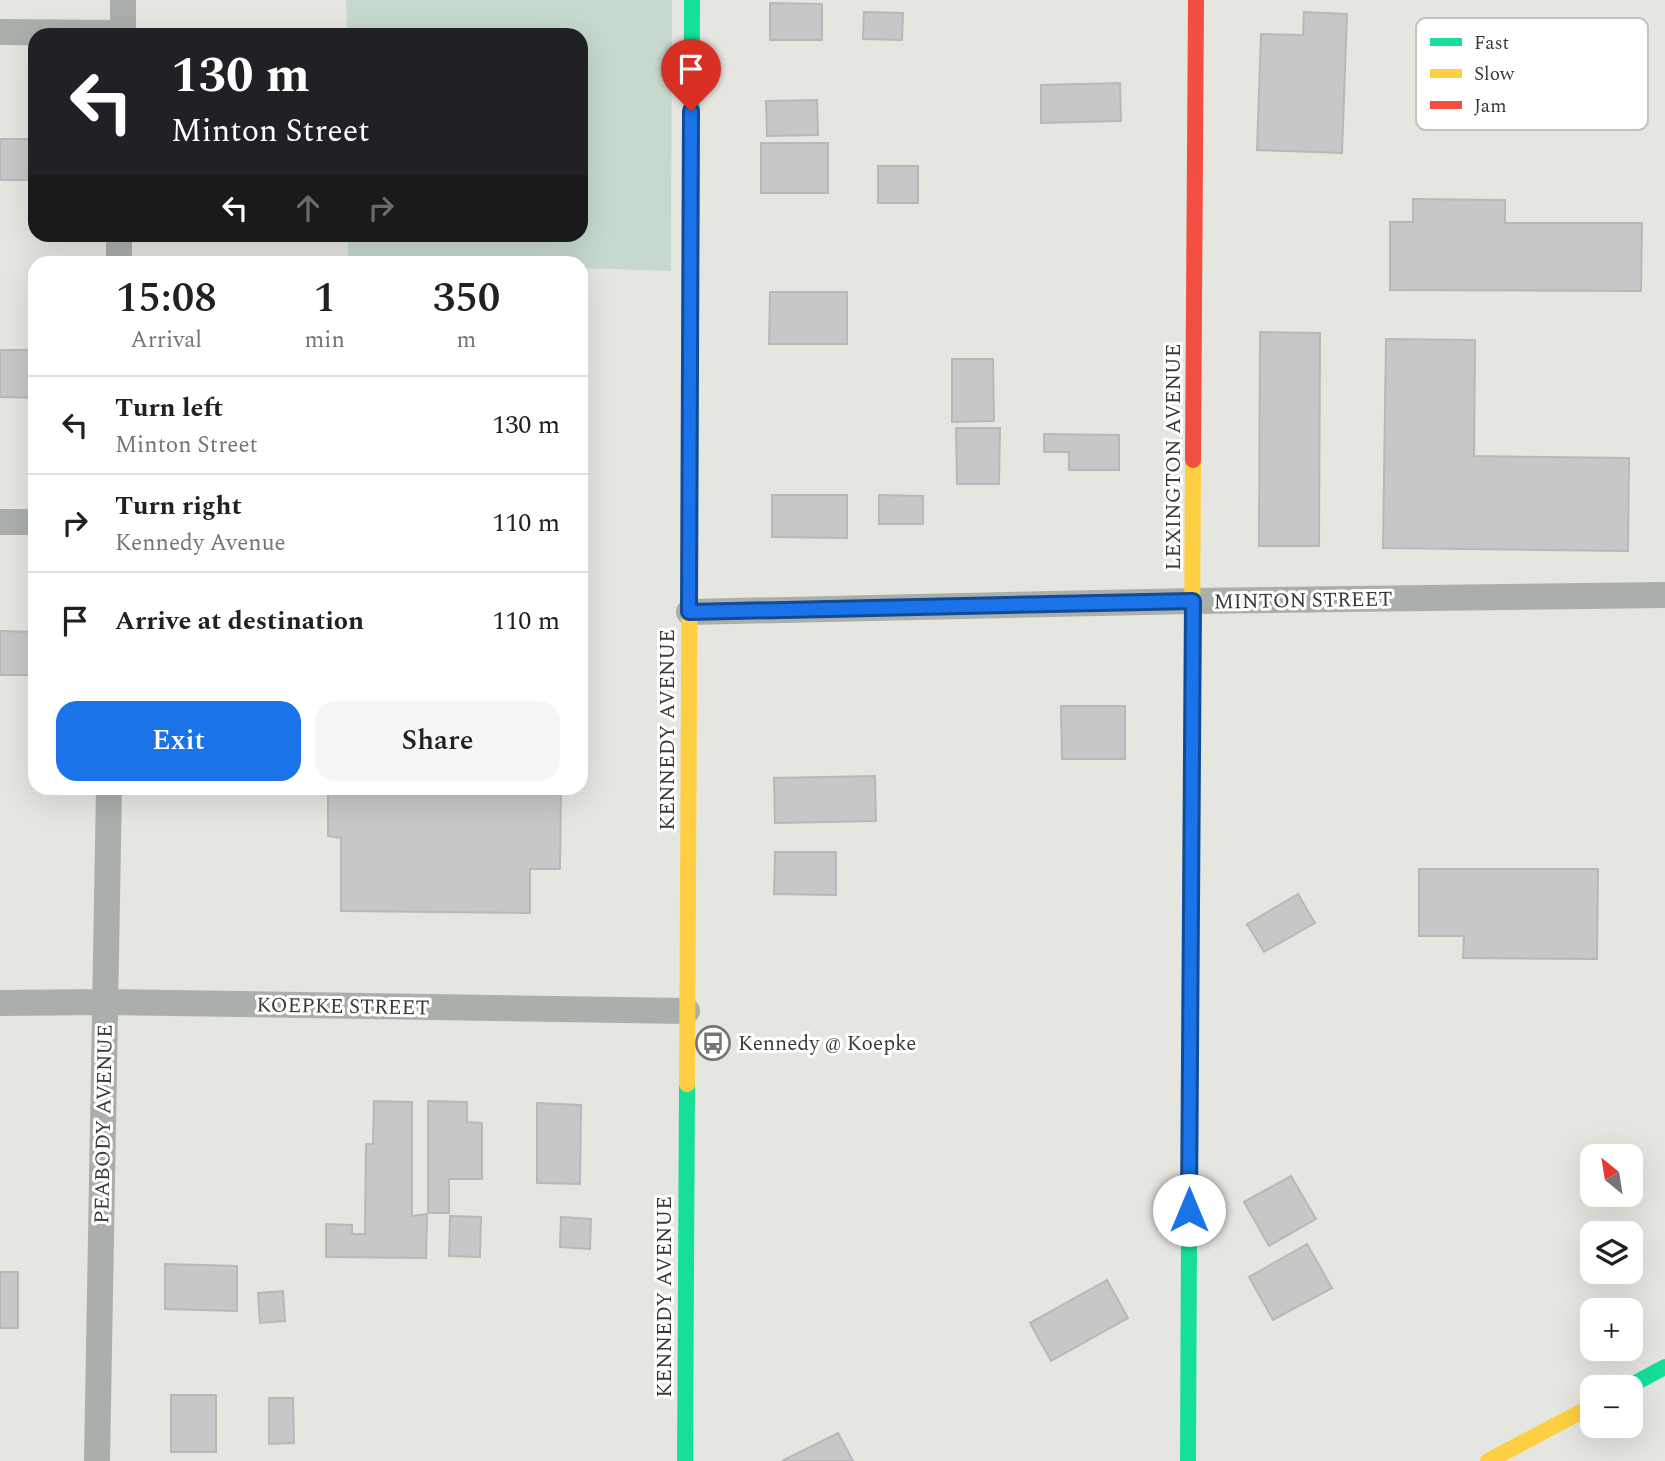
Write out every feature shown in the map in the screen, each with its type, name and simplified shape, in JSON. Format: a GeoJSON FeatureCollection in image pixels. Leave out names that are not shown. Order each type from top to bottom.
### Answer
{"type":"FeatureCollection","features":[{"type":"Feature","properties":{"kind":"street"},"geometry":{"type":"LineString","coordinates":[[123,0],[123,28]]}},
{"type":"Feature","properties":{"kind":"street","name":"KENNEDY AVENUE"},"geometry":{"type":"LineString","coordinates":[[685,1461],[692,0]]}},
{"type":"Feature","properties":{"kind":"street","name":"LEXINGTON AVENUE"},"geometry":{"type":"LineString","coordinates":[[1188,1461],[1196,0]]}},
{"type":"Feature","properties":{"kind":"street"},"geometry":{"type":"LineString","coordinates":[[0,32],[28,32]]}},
{"type":"Feature","properties":{"kind":"street"},"geometry":{"type":"LineString","coordinates":[[0,522],[28,522]]}},
{"type":"Feature","properties":{"kind":"street","name":"MINTON STREET"},"geometry":{"type":"LineString","coordinates":[[689,612],[1193,601],[1665,595]]}},
{"type":"Feature","properties":{"kind":"street","name":"PEABODY AVENUE"},"geometry":{"type":"LineString","coordinates":[[97,1461],[109,795]]}},
{"type":"Feature","properties":{"kind":"street","name":"KOEPKE STREET"},"geometry":{"type":"LineString","coordinates":[[0,1003],[105,1002],[687,1012]]}},
{"type":"Feature","properties":{"kind":"street"},"geometry":{"type":"LineString","coordinates":[[1643,1379],[1665,1367]]}},
{"type":"Feature","properties":{"kind":"street"},"geometry":{"type":"LineString","coordinates":[[1488,1461],[1580,1412]]}},
{"type":"Feature","properties":{"kind":"green space"},"geometry":{"type":"Polygon","coordinates":[[[346,0],[672,0],[671,271],[588,268],[588,256],[348,256],[348,242],[588,242],[588,28],[347,28],[346,0]]]}},
{"type":"Feature","properties":{"kind":"building"},"geometry":{"type":"Polygon","coordinates":[[[770,3],[822,4],[822,40],[770,40],[770,3]]]}},
{"type":"Feature","properties":{"kind":"building"},"geometry":{"type":"Polygon","coordinates":[[[864,12],[903,13],[902,40],[863,39],[864,12]]]}},
{"type":"Feature","properties":{"kind":"building"},"geometry":{"type":"Polygon","coordinates":[[[1304,12],[1347,14],[1342,153],[1257,150],[1261,34],[1303,35],[1304,12]]]}},
{"type":"Feature","properties":{"kind":"building"},"geometry":{"type":"Polygon","coordinates":[[[1120,83],[1121,121],[1041,123],[1041,85],[1120,83]]]}},
{"type":"Feature","properties":{"kind":"building"},"geometry":{"type":"Polygon","coordinates":[[[817,100],[818,135],[767,136],[766,101],[817,100]]]}},
{"type":"Feature","properties":{"kind":"building"},"geometry":{"type":"Polygon","coordinates":[[[0,139],[28,139],[28,180],[0,180],[0,139]]]}},
{"type":"Feature","properties":{"kind":"building"},"geometry":{"type":"Polygon","coordinates":[[[761,143],[828,143],[828,193],[761,193],[761,143]]]}},
{"type":"Feature","properties":{"kind":"building"},"geometry":{"type":"Polygon","coordinates":[[[878,166],[918,166],[918,203],[878,203],[878,166]]]}},
{"type":"Feature","properties":{"kind":"building"},"geometry":{"type":"Polygon","coordinates":[[[1413,199],[1505,200],[1505,223],[1642,223],[1641,291],[1390,290],[1390,222],[1413,222],[1413,199]]]}},
{"type":"Feature","properties":{"kind":"building"},"geometry":{"type":"Polygon","coordinates":[[[770,292],[847,292],[847,344],[769,344],[770,292]]]}},
{"type":"Feature","properties":{"kind":"building"},"geometry":{"type":"Polygon","coordinates":[[[1260,332],[1320,333],[1319,546],[1259,546],[1260,332]]]}},
{"type":"Feature","properties":{"kind":"building"},"geometry":{"type":"Polygon","coordinates":[[[1386,339],[1475,340],[1474,456],[1629,458],[1628,551],[1383,548],[1386,339]]]}},
{"type":"Feature","properties":{"kind":"building"},"geometry":{"type":"Polygon","coordinates":[[[0,350],[28,350],[28,398],[0,397],[0,350]]]}},
{"type":"Feature","properties":{"kind":"building"},"geometry":{"type":"Polygon","coordinates":[[[952,359],[993,359],[994,421],[952,422],[952,359]]]}},
{"type":"Feature","properties":{"kind":"building"},"geometry":{"type":"Polygon","coordinates":[[[956,428],[1000,428],[999,484],[957,484],[956,428]]]}},
{"type":"Feature","properties":{"kind":"building"},"geometry":{"type":"Polygon","coordinates":[[[1044,434],[1119,435],[1119,470],[1069,470],[1069,452],[1044,452],[1044,434]]]}},
{"type":"Feature","properties":{"kind":"building"},"geometry":{"type":"Polygon","coordinates":[[[772,495],[847,495],[847,538],[772,537],[772,495]]]}},
{"type":"Feature","properties":{"kind":"building"},"geometry":{"type":"Polygon","coordinates":[[[879,495],[923,496],[923,524],[879,524],[879,495]]]}},
{"type":"Feature","properties":{"kind":"building"},"geometry":{"type":"Polygon","coordinates":[[[0,631],[28,632],[28,675],[0,675],[0,631]]]}},
{"type":"Feature","properties":{"kind":"building"},"geometry":{"type":"Polygon","coordinates":[[[1061,706],[1125,706],[1125,759],[1062,759],[1061,706]]]}},
{"type":"Feature","properties":{"kind":"building"},"geometry":{"type":"Polygon","coordinates":[[[875,776],[876,821],[775,823],[774,778],[875,776]]]}},
{"type":"Feature","properties":{"kind":"building"},"geometry":{"type":"Polygon","coordinates":[[[328,795],[561,795],[560,869],[530,869],[530,913],[341,911],[341,838],[328,836],[328,795]]]}},
{"type":"Feature","properties":{"kind":"building"},"geometry":{"type":"Polygon","coordinates":[[[775,852],[836,852],[836,895],[774,894],[775,852]]]}},
{"type":"Feature","properties":{"kind":"building"},"geometry":{"type":"Polygon","coordinates":[[[1419,869],[1598,869],[1597,959],[1463,958],[1464,936],[1419,936],[1419,869]]]}},
{"type":"Feature","properties":{"kind":"building"},"geometry":{"type":"Polygon","coordinates":[[[1298,894],[1315,923],[1264,952],[1247,924],[1298,894]]]}},
{"type":"Feature","properties":{"kind":"building"},"geometry":{"type":"Polygon","coordinates":[[[374,1101],[412,1102],[412,1216],[427,1214],[426,1258],[326,1257],[326,1224],[352,1225],[352,1234],[365,1234],[366,1144],[373,1144],[374,1101]]]}},
{"type":"Feature","properties":{"kind":"building"},"geometry":{"type":"Polygon","coordinates":[[[428,1101],[467,1102],[467,1122],[482,1123],[482,1179],[449,1179],[449,1213],[428,1213],[428,1101]]]}},
{"type":"Feature","properties":{"kind":"building"},"geometry":{"type":"Polygon","coordinates":[[[537,1103],[581,1105],[580,1184],[537,1183],[537,1103]]]}},
{"type":"Feature","properties":{"kind":"building"},"geometry":{"type":"Polygon","coordinates":[[[1291,1176],[1316,1219],[1269,1246],[1244,1202],[1291,1176]]]}},
{"type":"Feature","properties":{"kind":"building"},"geometry":{"type":"Polygon","coordinates":[[[450,1216],[481,1217],[480,1257],[449,1256],[450,1216]]]}},
{"type":"Feature","properties":{"kind":"building"},"geometry":{"type":"Polygon","coordinates":[[[561,1217],[591,1219],[590,1249],[560,1247],[561,1217]]]}},
{"type":"Feature","properties":{"kind":"building"},"geometry":{"type":"Polygon","coordinates":[[[1307,1244],[1332,1288],[1273,1320],[1249,1277],[1307,1244]]]}},
{"type":"Feature","properties":{"kind":"building"},"geometry":{"type":"Polygon","coordinates":[[[165,1264],[237,1266],[237,1311],[165,1309],[165,1264]]]}},
{"type":"Feature","properties":{"kind":"building"},"geometry":{"type":"Polygon","coordinates":[[[0,1272],[18,1272],[18,1328],[0,1328],[0,1272]]]}},
{"type":"Feature","properties":{"kind":"building"},"geometry":{"type":"Polygon","coordinates":[[[1107,1280],[1128,1318],[1051,1361],[1030,1323],[1107,1280]]]}},
{"type":"Feature","properties":{"kind":"building"},"geometry":{"type":"Polygon","coordinates":[[[283,1291],[285,1321],[260,1323],[258,1293],[283,1291]]]}},
{"type":"Feature","properties":{"kind":"building"},"geometry":{"type":"Polygon","coordinates":[[[171,1395],[216,1395],[216,1452],[171,1452],[171,1395]]]}},
{"type":"Feature","properties":{"kind":"building"},"geometry":{"type":"Polygon","coordinates":[[[269,1398],[293,1398],[294,1443],[269,1444],[269,1398]]]}},
{"type":"Feature","properties":{"kind":"building"},"geometry":{"type":"Polygon","coordinates":[[[838,1433],[853,1461],[782,1461],[838,1433]]]}},
{"type":"Feature","properties":{"kind":"traffic: fast"},"geometry":{"type":"LineString","coordinates":[[690,497],[692,0]]}},
{"type":"Feature","properties":{"kind":"traffic: fast"},"geometry":{"type":"LineString","coordinates":[[1188,1461],[1190,1006]]}},
{"type":"Feature","properties":{"kind":"traffic: fast"},"geometry":{"type":"LineString","coordinates":[[685,1461],[687,1084]]}},
{"type":"Feature","properties":{"kind":"traffic: fast"},"geometry":{"type":"LineString","coordinates":[[1643,1379],[1665,1367]]}},
{"type":"Feature","properties":{"kind":"traffic: slow"},"geometry":{"type":"LineString","coordinates":[[1190,1006],[1193,460]]}},
{"type":"Feature","properties":{"kind":"traffic: slow"},"geometry":{"type":"LineString","coordinates":[[687,1084],[690,497]]}},
{"type":"Feature","properties":{"kind":"traffic: slow"},"geometry":{"type":"LineString","coordinates":[[1488,1461],[1580,1412]]}},
{"type":"Feature","properties":{"kind":"traffic: jam"},"geometry":{"type":"LineString","coordinates":[[1193,460],[1196,0]]}},
{"type":"Feature","properties":{"kind":"place","name":"Kennedy @ Koepke"},"geometry":{"type":"Point","coordinates":[713,1043]}},
{"type":"Feature","properties":{"kind":"route"},"geometry":{"type":"LineString","coordinates":[[691,111],[689,612],[1193,601],[1189,1210]]}}]}
